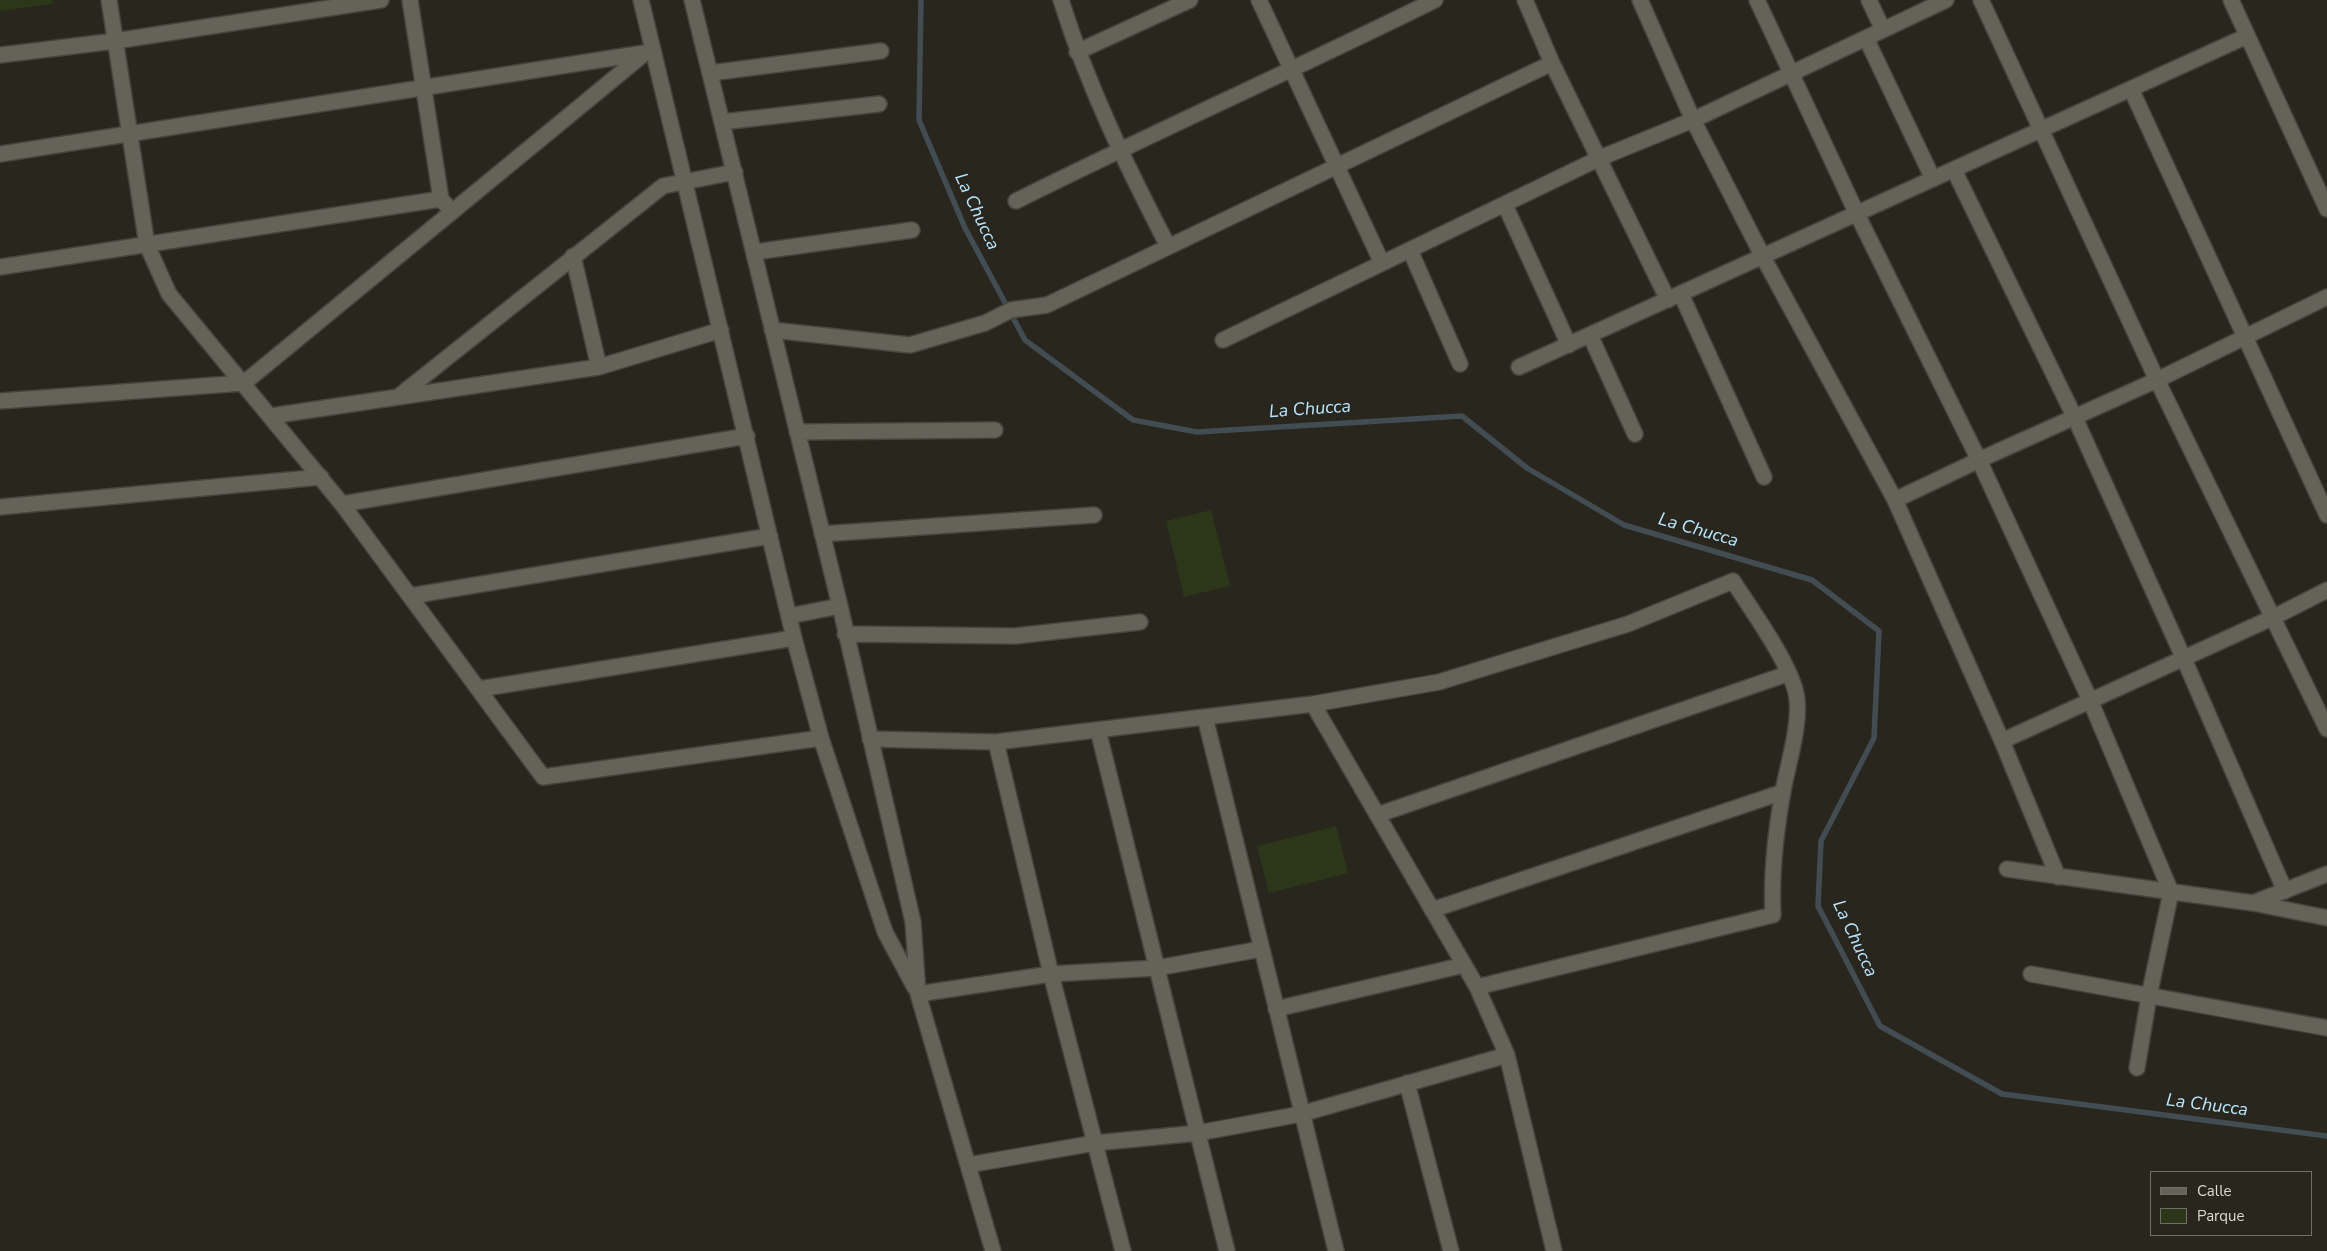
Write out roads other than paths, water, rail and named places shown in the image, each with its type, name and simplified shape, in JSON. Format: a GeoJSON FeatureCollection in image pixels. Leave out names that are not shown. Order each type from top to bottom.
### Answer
{"type":"FeatureCollection","features":[{"type":"Feature","properties":{"kind":"street"},"geometry":{"type":"LineString","coordinates":[[109,0],[147,245],[168,294],[342,504],[543,777],[821,738]]}},
{"type":"Feature","properties":{"kind":"street"},"geometry":{"type":"LineString","coordinates":[[0,55],[115,40],[381,0]]}},
{"type":"Feature","properties":{"kind":"street"},"geometry":{"type":"LineString","coordinates":[[410,0],[441,199],[452,212]]}},
{"type":"Feature","properties":{"kind":"street"},"geometry":{"type":"LineString","coordinates":[[640,0],[649,52],[685,182],[794,638],[821,738],[885,932],[918,994],[993,1251]]}},
{"type":"Feature","properties":{"kind":"street"},"geometry":{"type":"LineString","coordinates":[[692,0],[840,606],[913,922],[918,994]]}},
{"type":"Feature","properties":{"kind":"street"},"geometry":{"type":"LineString","coordinates":[[1061,0],[1077,52],[1118,150],[1168,246]]}},
{"type":"Feature","properties":{"kind":"street"},"geometry":{"type":"LineString","coordinates":[[1077,52],[1190,0]]}},
{"type":"Feature","properties":{"kind":"street"},"geometry":{"type":"LineString","coordinates":[[1258,0],[1382,264]]}},
{"type":"Feature","properties":{"kind":"street"},"geometry":{"type":"LineString","coordinates":[[1016,201],[1118,150],[1291,71],[1435,0]]}},
{"type":"Feature","properties":{"kind":"street"},"geometry":{"type":"LineString","coordinates":[[1525,0],[1552,63],[1674,297],[1764,477]]}},
{"type":"Feature","properties":{"kind":"street"},"geometry":{"type":"LineString","coordinates":[[1640,0],[1694,120],[1763,256],[1895,500],[2002,741],[2058,876]]}},
{"type":"Feature","properties":{"kind":"street"},"geometry":{"type":"LineString","coordinates":[[1757,0],[1857,214],[1978,460],[2090,700],[2171,892],[2149,996],[2137,1068]]}},
{"type":"Feature","properties":{"kind":"street"},"geometry":{"type":"LineString","coordinates":[[1868,0],[1883,30]]}},
{"type":"Feature","properties":{"kind":"street"},"geometry":{"type":"LineString","coordinates":[[1223,340],[1600,158],[1694,120],[1946,0]]}},
{"type":"Feature","properties":{"kind":"street"},"geometry":{"type":"LineString","coordinates":[[1981,0],[2157,380],[2327,729]]}},
{"type":"Feature","properties":{"kind":"street"},"geometry":{"type":"LineString","coordinates":[[2231,0],[2327,209]]}},
{"type":"Feature","properties":{"kind":"street"},"geometry":{"type":"LineString","coordinates":[[1519,367],[2248,36]]}},
{"type":"Feature","properties":{"kind":"street"},"geometry":{"type":"LineString","coordinates":[[1866,38],[1933,179]]}},
{"type":"Feature","properties":{"kind":"street"},"geometry":{"type":"LineString","coordinates":[[710,73],[881,51]]}},
{"type":"Feature","properties":{"kind":"street"},"geometry":{"type":"LineString","coordinates":[[0,154],[649,52]]}},
{"type":"Feature","properties":{"kind":"street"},"geometry":{"type":"LineString","coordinates":[[0,401],[244,384],[649,52]]}},
{"type":"Feature","properties":{"kind":"street"},"geometry":{"type":"LineString","coordinates":[[772,330],[910,345],[985,323],[1011,310],[1047,305],[1552,63]]}},
{"type":"Feature","properties":{"kind":"street"},"geometry":{"type":"LineString","coordinates":[[2131,90],[2327,515]]}},
{"type":"Feature","properties":{"kind":"street"},"geometry":{"type":"LineString","coordinates":[[722,122],[879,104]]}},
{"type":"Feature","properties":{"kind":"street"},"geometry":{"type":"LineString","coordinates":[[1954,170],[2075,418],[2184,659],[2285,891]]}},
{"type":"Feature","properties":{"kind":"street"},"geometry":{"type":"LineString","coordinates":[[397,397],[663,186],[735,172]]}},
{"type":"Feature","properties":{"kind":"street"},"geometry":{"type":"LineString","coordinates":[[0,267],[441,199]]}},
{"type":"Feature","properties":{"kind":"street"},"geometry":{"type":"LineString","coordinates":[[1506,205],[1569,345]]}},
{"type":"Feature","properties":{"kind":"street"},"geometry":{"type":"LineString","coordinates":[[755,252],[912,230]]}},
{"type":"Feature","properties":{"kind":"street"},"geometry":{"type":"LineString","coordinates":[[1410,250],[1460,364]]}},
{"type":"Feature","properties":{"kind":"street"},"geometry":{"type":"LineString","coordinates":[[573,256],[599,367]]}},
{"type":"Feature","properties":{"kind":"street"},"geometry":{"type":"LineString","coordinates":[[1895,500],[1978,460],[2157,380],[2327,297]]}},
{"type":"Feature","properties":{"kind":"street"},"geometry":{"type":"LineString","coordinates":[[271,416],[599,367],[721,330]]}},
{"type":"Feature","properties":{"kind":"street"},"geometry":{"type":"LineString","coordinates":[[1590,335],[1635,434]]}},
{"type":"Feature","properties":{"kind":"street"},"geometry":{"type":"LineString","coordinates":[[796,432],[995,430]]}},
{"type":"Feature","properties":{"kind":"street"},"geometry":{"type":"LineString","coordinates":[[342,504],[747,436]]}},
{"type":"Feature","properties":{"kind":"street"},"geometry":{"type":"LineString","coordinates":[[0,507],[321,478]]}},
{"type":"Feature","properties":{"kind":"street"},"geometry":{"type":"LineString","coordinates":[[822,534],[1094,515]]}},
{"type":"Feature","properties":{"kind":"street"},"geometry":{"type":"LineString","coordinates":[[410,596],[770,536]]}},
{"type":"Feature","properties":{"kind":"street"},"geometry":{"type":"LineString","coordinates":[[870,739],[996,742],[1312,704],[1439,682],[1628,624],[1733,581],[1782,660],[1796,694],[1793,747],[1783,792],[1771,877],[1773,916],[1477,988]]}},
{"type":"Feature","properties":{"kind":"street"},"geometry":{"type":"LineString","coordinates":[[2002,741],[2184,659],[2327,590]]}},
{"type":"Feature","properties":{"kind":"street"},"geometry":{"type":"LineString","coordinates":[[790,616],[840,606]]}},
{"type":"Feature","properties":{"kind":"street"},"geometry":{"type":"LineString","coordinates":[[846,634],[1015,636],[1140,622]]}},
{"type":"Feature","properties":{"kind":"street"},"geometry":{"type":"LineString","coordinates":[[479,690],[794,638]]}},
{"type":"Feature","properties":{"kind":"street"},"geometry":{"type":"LineString","coordinates":[[1377,815],[1787,674]]}},
{"type":"Feature","properties":{"kind":"street"},"geometry":{"type":"LineString","coordinates":[[1312,704],[1477,988],[1507,1055],[1554,1251]]}},
{"type":"Feature","properties":{"kind":"street"},"geometry":{"type":"LineString","coordinates":[[1205,717],[1336,1251]]}},
{"type":"Feature","properties":{"kind":"street"},"geometry":{"type":"LineString","coordinates":[[1098,730],[1227,1251]]}},
{"type":"Feature","properties":{"kind":"street"},"geometry":{"type":"LineString","coordinates":[[996,742],[1051,974],[1123,1251]]}},
{"type":"Feature","properties":{"kind":"street"},"geometry":{"type":"LineString","coordinates":[[1432,910],[1783,792]]}},
{"type":"Feature","properties":{"kind":"street"},"geometry":{"type":"LineString","coordinates":[[2006,870],[2254,903],[2327,918]]}},
{"type":"Feature","properties":{"kind":"street"},"geometry":{"type":"LineString","coordinates":[[2254,903],[2327,874]]}},
{"type":"Feature","properties":{"kind":"street"},"geometry":{"type":"LineString","coordinates":[[918,994],[1051,974],[1157,968],[1261,949]]}},
{"type":"Feature","properties":{"kind":"street"},"geometry":{"type":"LineString","coordinates":[[1276,1009],[1464,965]]}},
{"type":"Feature","properties":{"kind":"street"},"geometry":{"type":"LineString","coordinates":[[2032,974],[2327,1028]]}},
{"type":"Feature","properties":{"kind":"street"},"geometry":{"type":"LineString","coordinates":[[968,1165],[1095,1143],[1198,1133],[1301,1114],[1507,1055]]}},
{"type":"Feature","properties":{"kind":"street"},"geometry":{"type":"LineString","coordinates":[[1408,1083],[1451,1251]]}},
{"type":"Feature","properties":{"kind":"waterway","name":"La Chucca"},"geometry":{"type":"LineString","coordinates":[[921,0],[919,120],[965,228],[1025,340],[1133,420],[1197,432],[1462,416],[1527,468],[1624,525],[1812,580],[1879,631],[1874,738],[1821,841],[1818,906],[1880,1026],[2002,1094],[2327,1136]]}}]}
